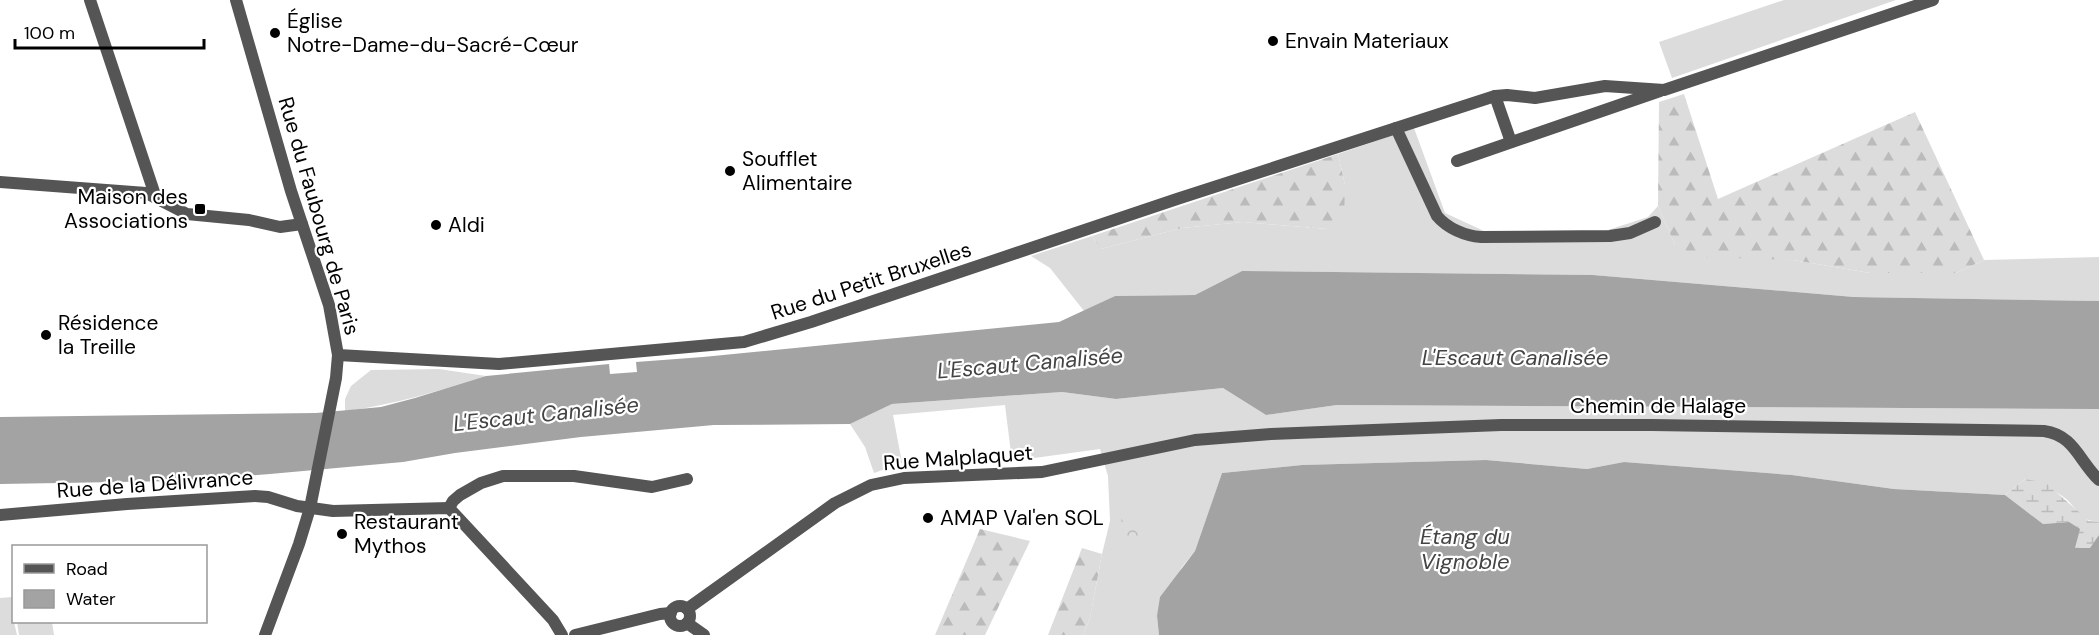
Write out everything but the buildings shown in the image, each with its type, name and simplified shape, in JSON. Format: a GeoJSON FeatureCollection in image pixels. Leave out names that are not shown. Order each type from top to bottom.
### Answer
{"type":"FeatureCollection","features":[{"type":"Feature","properties":{"kind":"street"},"geometry":{"type":"LineString","coordinates":[[90,0],[156,198]]}},
{"type":"Feature","properties":{"kind":"street","name":"Rue du Faubourg de Paris"},"geometry":{"type":"LineString","coordinates":[[236,0],[302,224],[329,305],[338,355],[336,378],[310,508],[265,635]]}},
{"type":"Feature","properties":{"kind":"street"},"geometry":{"type":"LineString","coordinates":[[1457,161],[1933,0]]}},
{"type":"Feature","properties":{"kind":"street","name":"Rue du Petit Bruxelles"},"geometry":{"type":"LineString","coordinates":[[338,355],[498,364],[744,342],[812,322],[1188,195],[1495,96],[1544,97],[1605,87],[1664,90]]}},
{"type":"Feature","properties":{"kind":"street"},"geometry":{"type":"LineString","coordinates":[[1495,96],[1511,142]]}},
{"type":"Feature","properties":{"kind":"street"},"geometry":{"type":"LineString","coordinates":[[1396,128],[1416,174],[1441,221],[1476,237],[1610,236],[1630,233],[1655,222]]}},
{"type":"Feature","properties":{"kind":"street"},"geometry":{"type":"LineString","coordinates":[[0,182],[143,192],[186,214],[249,220],[280,227],[302,224]]}},
{"type":"Feature","properties":{"kind":"street","name":"Chemin de Halage"},"geometry":{"type":"LineString","coordinates":[[1195,440],[1271,434],[1501,425],[1652,425],[2044,432],[2059,434],[2068,441],[2099,480]]}},
{"type":"Feature","properties":{"kind":"street","name":"Rue Malplaquet"},"geometry":{"type":"LineString","coordinates":[[687,609],[836,503],[872,485],[904,478],[1042,472],[1195,440]]}},
{"type":"Feature","properties":{"kind":"street"},"geometry":{"type":"LineString","coordinates":[[562,635],[553,620],[449,508],[453,501],[482,483],[503,476],[574,476],[652,487],[687,479]]}},
{"type":"Feature","properties":{"kind":"street","name":"Rue de la Délivrance"},"geometry":{"type":"LineString","coordinates":[[0,515],[255,496],[310,508],[340,511],[449,508]]}},
{"type":"Feature","properties":{"kind":"street"},"geometry":{"type":"LineString","coordinates":[[575,635],[671,613],[678,606],[687,609],[690,616],[682,625],[672,620],[671,613]]}},
{"type":"Feature","properties":{"kind":"street"},"geometry":{"type":"LineString","coordinates":[[687,622],[704,635]]}},
{"type":"Feature","properties":{"kind":"green space"},"geometry":{"type":"Polygon","coordinates":[[[1784,0],[1896,0],[1672,78],[1659,42],[1784,0]]]}},
{"type":"Feature","properties":{"kind":"green space"},"geometry":{"type":"Polygon","coordinates":[[[1684,94],[1718,199],[1915,112],[1984,260],[1956,273],[1870,273],[1793,260],[1699,257],[1675,245],[1658,206],[1659,102],[1684,94]]]}},
{"type":"Feature","properties":{"kind":"green space"},"geometry":{"type":"Polygon","coordinates":[[[1414,128],[1445,213],[1484,231],[1605,231],[1648,217],[1658,206],[1675,245],[1793,260],[1870,273],[1956,273],[1984,260],[2099,257],[2099,301],[1854,297],[1593,275],[1242,271],[1195,295],[1115,296],[1084,311],[1050,268],[1031,256],[1092,236],[1101,249],[1182,228],[1243,222],[1327,229],[1345,185],[1338,154],[1414,128]]]}},
{"type":"Feature","properties":{"kind":"green space"},"geometry":{"type":"Polygon","coordinates":[[[1338,154],[1345,185],[1344,220],[1327,229],[1243,222],[1182,228],[1101,249],[1092,236],[1338,154]]]}},
{"type":"Feature","properties":{"kind":"green space"},"geometry":{"type":"Polygon","coordinates":[[[439,369],[486,376],[398,401],[345,411],[345,399],[351,386],[371,370],[439,369]]]}},
{"type":"Feature","properties":{"kind":"green space"},"geometry":{"type":"Polygon","coordinates":[[[1223,388],[1266,415],[1337,405],[2099,409],[2099,522],[2083,517],[2056,492],[2025,479],[2005,495],[1894,489],[1792,475],[1624,462],[1587,469],[1486,460],[1302,465],[1222,473],[1195,551],[1182,567],[1157,616],[1159,635],[1083,635],[1090,618],[1110,521],[1108,476],[1100,449],[1012,461],[1005,405],[893,415],[902,463],[874,473],[865,447],[850,424],[892,404],[1062,392],[1116,399],[1223,388]]]}},
{"type":"Feature","properties":{"kind":"green space"},"geometry":{"type":"Polygon","coordinates":[[[2025,479],[2046,483],[2089,521],[2099,522],[2099,535],[2090,549],[2075,548],[2069,522],[2043,524],[2005,495],[2025,479]]]}},
{"type":"Feature","properties":{"kind":"green space"},"geometry":{"type":"Polygon","coordinates":[[[1122,513],[1140,514],[1139,544],[1120,543],[1122,513]]]}},
{"type":"Feature","properties":{"kind":"green space"},"geometry":{"type":"Polygon","coordinates":[[[980,529],[1030,541],[985,635],[935,635],[980,529]]]}},
{"type":"Feature","properties":{"kind":"green space"},"geometry":{"type":"Polygon","coordinates":[[[1082,548],[1102,554],[1090,618],[1083,635],[1048,635],[1082,548]]]}},
{"type":"Feature","properties":{"kind":"green space"},"geometry":{"type":"Polygon","coordinates":[[[12,597],[12,623],[14,623],[17,635],[0,635],[0,598],[12,597]]]}},
{"type":"Feature","properties":{"kind":"green space"},"geometry":{"type":"Polygon","coordinates":[[[17,623],[52,623],[54,635],[19,635],[17,623]]]}},
{"type":"Feature","properties":{"kind":"water","name":"L'Escaut Canalisée"},"geometry":{"type":"Polygon","coordinates":[[[1242,271],[1593,275],[1854,297],[2099,301],[2099,409],[1337,405],[1266,415],[1223,388],[1116,399],[1062,392],[892,404],[850,424],[714,425],[581,437],[403,462],[178,481],[0,484],[0,417],[316,413],[381,407],[486,376],[609,364],[610,374],[637,372],[636,362],[1059,322],[1115,296],[1195,295],[1242,271]]]}},
{"type":"Feature","properties":{"kind":"water","name":"Étang du Vignoble"},"geometry":{"type":"Polygon","coordinates":[[[1486,460],[1587,469],[1624,462],[1792,475],[1894,489],[2005,495],[2043,524],[2069,522],[2080,529],[2075,548],[2090,548],[2099,535],[2099,635],[1159,635],[1157,616],[1160,597],[1195,551],[1222,473],[1302,465],[1486,460]]]}},
{"type":"Feature","properties":{"kind":"place","name":"Église Notre-Dame-du-Sacré-Cœur"},"geometry":{"type":"Point","coordinates":[275,33]}},
{"type":"Feature","properties":{"kind":"place","name":"Envain Materiaux"},"geometry":{"type":"Point","coordinates":[1273,41]}},
{"type":"Feature","properties":{"kind":"place","name":"Soufflet Alimentaire"},"geometry":{"type":"Point","coordinates":[730,171]}},
{"type":"Feature","properties":{"kind":"place","name":"Maison des Associations"},"geometry":{"type":"Point","coordinates":[200,209]}},
{"type":"Feature","properties":{"kind":"place","name":"Aldi"},"geometry":{"type":"Point","coordinates":[436,225]}},
{"type":"Feature","properties":{"kind":"place","name":"Résidence la Treille"},"geometry":{"type":"Point","coordinates":[46,335]}},
{"type":"Feature","properties":{"kind":"place","name":"AMAP Val'en SOL"},"geometry":{"type":"Point","coordinates":[928,518]}},
{"type":"Feature","properties":{"kind":"place","name":"Restaurant Mythos"},"geometry":{"type":"Point","coordinates":[342,534]}}]}
